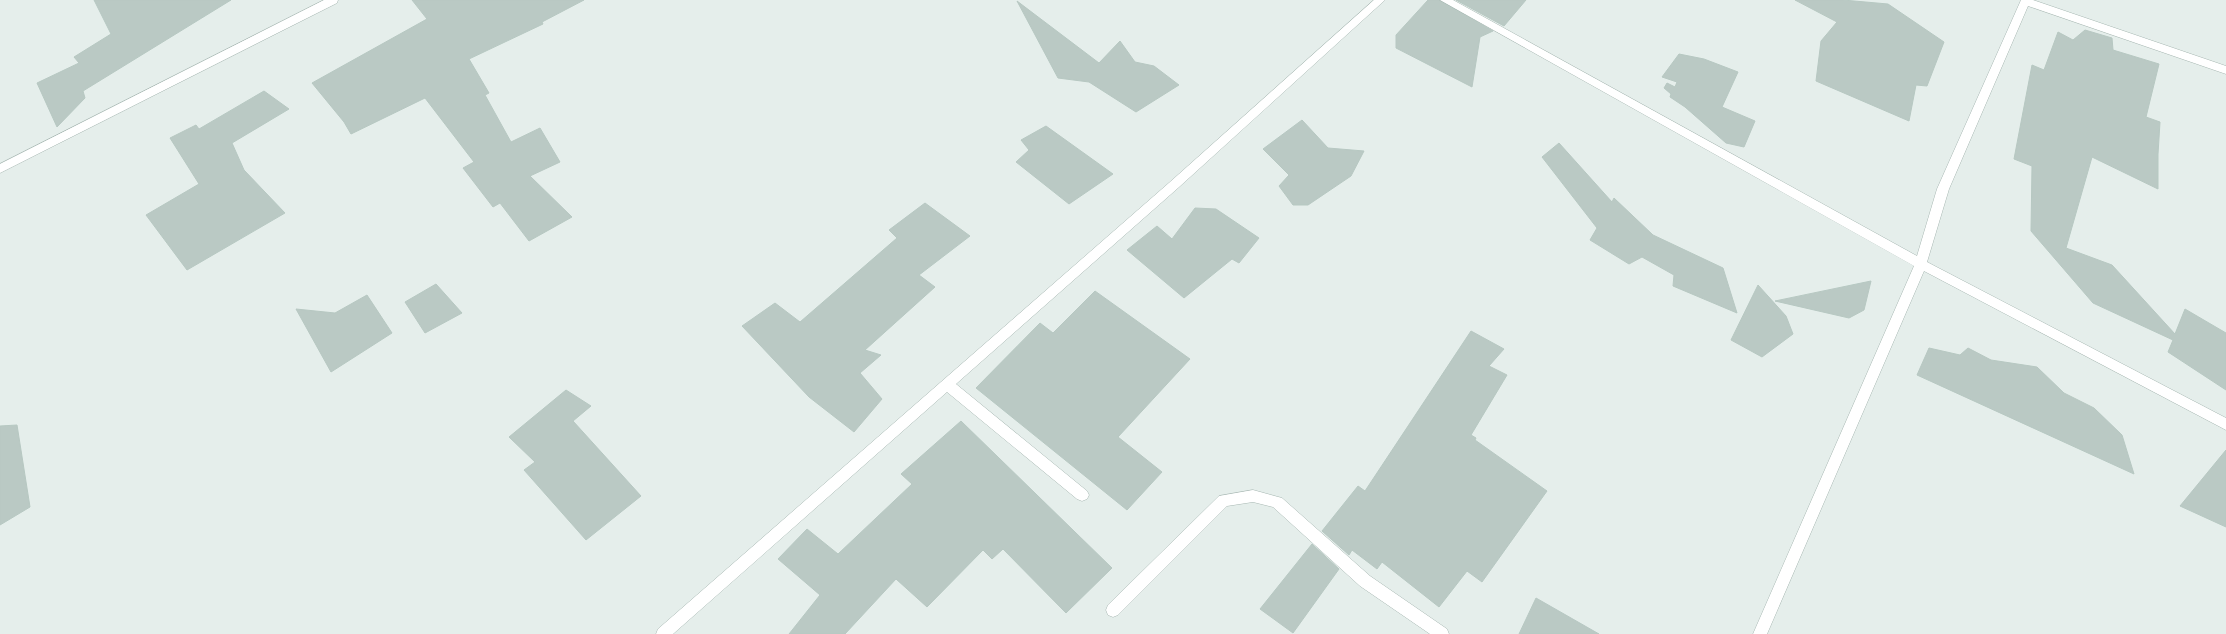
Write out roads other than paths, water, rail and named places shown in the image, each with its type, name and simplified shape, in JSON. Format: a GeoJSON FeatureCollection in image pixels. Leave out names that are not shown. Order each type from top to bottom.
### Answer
{"type":"FeatureCollection","features":[{"type":"Feature","properties":{"kind":"street"},"geometry":{"type":"LineString","coordinates":[[0,169],[333,0]]}},
{"type":"Feature","properties":{"kind":"street"},"geometry":{"type":"LineString","coordinates":[[663,634],[1174,186],[1380,0]]}},
{"type":"Feature","properties":{"kind":"street"},"geometry":{"type":"LineString","coordinates":[[1445,0],[1921,264],[2226,424]]}},
{"type":"Feature","properties":{"kind":"street"},"geometry":{"type":"LineString","coordinates":[[1760,634],[1921,264],[1942,189],[2026,1],[2226,70]]}},
{"type":"Feature","properties":{"kind":"street"},"geometry":{"type":"LineString","coordinates":[[948,385],[1082,495]]}},
{"type":"Feature","properties":{"kind":"street"},"geometry":{"type":"LineString","coordinates":[[1113,610],[1224,500],[1253,496],[1277,502],[1365,581],[1442,634]]}}]}
